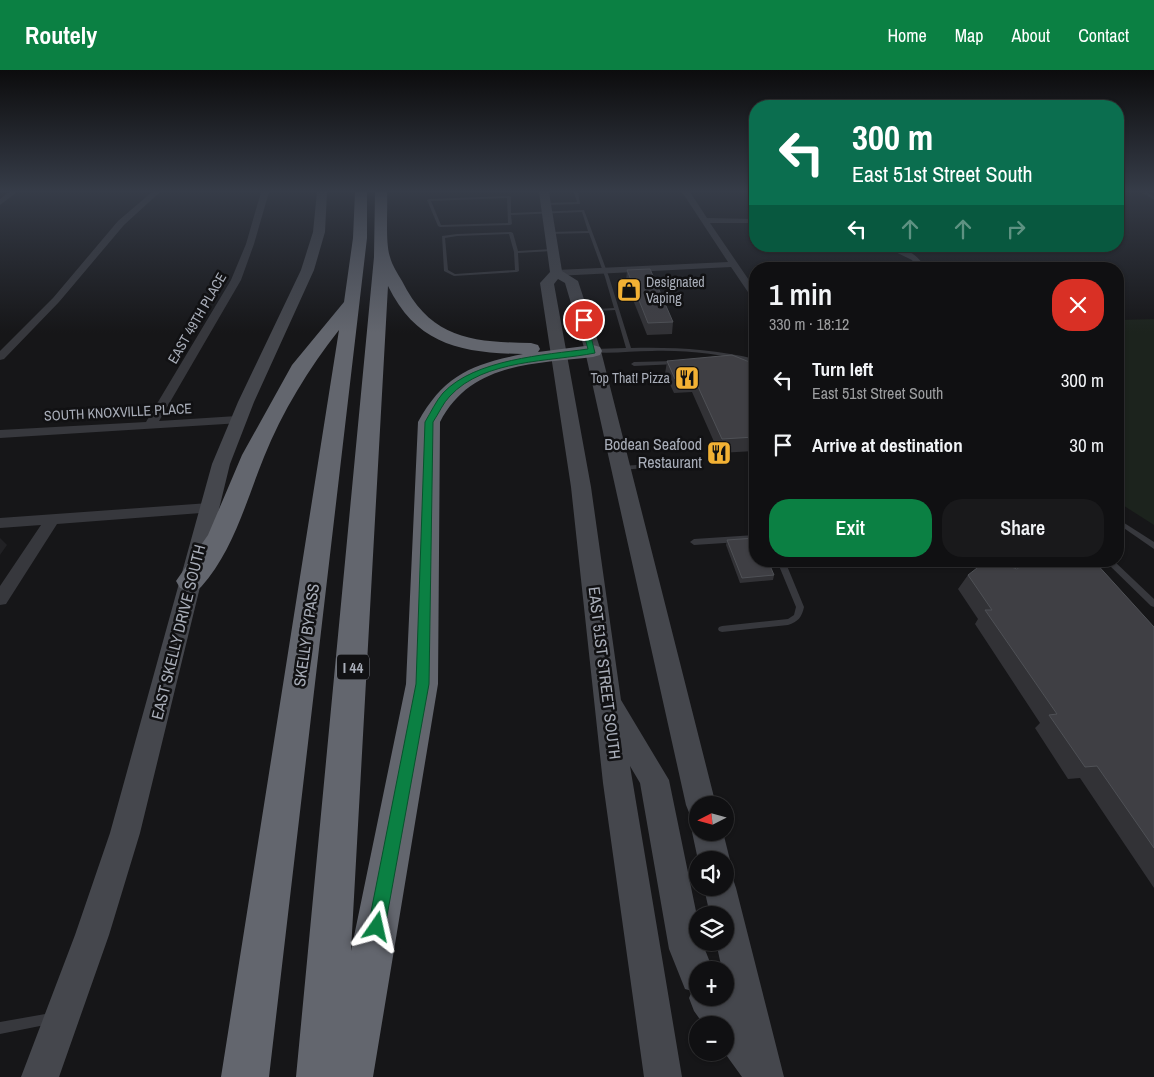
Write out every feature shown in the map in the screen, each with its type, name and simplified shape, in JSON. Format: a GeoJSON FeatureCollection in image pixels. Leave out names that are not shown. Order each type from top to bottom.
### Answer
{"type":"FeatureCollection","features":[{"type":"Feature","properties":{"kind":"highway","name":"SKELLY BYPASS"},"geometry":{"type":"LineString","coordinates":[[245,1077],[360,239]]}},
{"type":"Feature","properties":{"kind":"highway","name":"I 44"},"geometry":{"type":"LineString","coordinates":[[320,1077],[352,688],[382,239]]}},
{"type":"Feature","properties":{"kind":"highway"},"geometry":{"type":"LineString","coordinates":[[382,257],[411,312],[434,330],[453,339],[492,347],[570,352]]}},
{"type":"Feature","properties":{"kind":"highway"},"geometry":{"type":"LineString","coordinates":[[190,581],[220,538],[253,455],[302,365],[351,304]]}},
{"type":"Feature","properties":{"kind":"highway"},"geometry":{"type":"LineString","coordinates":[[349,1077],[422,684],[429,422],[446,395],[466,380],[497,366],[570,352]]}},
{"type":"Feature","properties":{"kind":"main road","name":"EAST SKELLY DRIVE SOUTH"},"geometry":{"type":"LineString","coordinates":[[40,1077],[63,1018],[125,833],[143,772],[209,508],[237,420],[309,266],[316,239]]}},
{"type":"Feature","properties":{"kind":"main road","name":"EAST 51ST STREET SOUTH"},"geometry":{"type":"LineString","coordinates":[[550,239],[556,273],[547,284],[570,352],[621,468],[699,796]]}},
{"type":"Feature","properties":{"kind":"main road","name":"EAST 51ST STREET SOUTH"},"geometry":{"type":"LineString","coordinates":[[556,273],[571,281],[580,311],[570,352],[581,487],[618,783],[663,1077]]}},
{"type":"Feature","properties":{"kind":"main road"},"geometry":{"type":"LineString","coordinates":[[608,701],[654,780],[686,949],[691,961]]}},
{"type":"Feature","properties":{"kind":"main road"},"geometry":{"type":"LineString","coordinates":[[722,896],[765,1076]]}},
{"type":"Feature","properties":{"kind":"main road"},"geometry":{"type":"LineString","coordinates":[[713,1006],[765,1076]]}},
{"type":"Feature","properties":{"kind":"street"},"geometry":{"type":"LineString","coordinates":[[0,357],[68,286],[108,239]]}},
{"type":"Feature","properties":{"kind":"street","name":"EAST 49TH PLACE"},"geometry":{"type":"LineString","coordinates":[[150,425],[236,280],[251,239]]}},
{"type":"Feature","properties":{"kind":"street"},"geometry":{"type":"LineString","coordinates":[[717,239],[749,284]]}},
{"type":"Feature","properties":{"kind":"street"},"geometry":{"type":"LineString","coordinates":[[902,252],[916,258],[918,262]]}},
{"type":"Feature","properties":{"kind":"street"},"geometry":{"type":"LineString","coordinates":[[556,273],[734,264]]}},
{"type":"Feature","properties":{"kind":"street","name":"SOUTH KNOXVILLE PLACE"},"geometry":{"type":"LineString","coordinates":[[0,434],[237,420]]}},
{"type":"Feature","properties":{"kind":"street"},"geometry":{"type":"LineString","coordinates":[[0,523],[209,508]]}},
{"type":"Feature","properties":{"kind":"street"},"geometry":{"type":"LineString","coordinates":[[0,599],[52,520]]}},
{"type":"Feature","properties":{"kind":"lane"},"geometry":{"type":"LineString","coordinates":[[443,239],[446,271],[454,275],[517,271],[516,252],[513,239]]}},
{"type":"Feature","properties":{"kind":"lane"},"geometry":{"type":"LineString","coordinates":[[593,239],[628,350]]}},
{"type":"Feature","properties":{"kind":"lane"},"geometry":{"type":"LineString","coordinates":[[516,252],[552,250]]}},
{"type":"Feature","properties":{"kind":"lane"},"geometry":{"type":"LineString","coordinates":[[580,311],[615,309]]}},
{"type":"Feature","properties":{"kind":"lane"},"geometry":{"type":"LineString","coordinates":[[570,352],[628,350],[706,351],[749,360]]}},
{"type":"Feature","properties":{"kind":"lane"},"geometry":{"type":"LineString","coordinates":[[703,360],[706,351]]}},
{"type":"Feature","properties":{"kind":"lane"},"geometry":{"type":"LineString","coordinates":[[634,364],[686,362]]}},
{"type":"Feature","properties":{"kind":"lane"},"geometry":{"type":"LineString","coordinates":[[621,468],[669,465]]}},
{"type":"Feature","properties":{"kind":"lane"},"geometry":{"type":"LineString","coordinates":[[1124,525],[1154,546]]}},
{"type":"Feature","properties":{"kind":"lane"},"geometry":{"type":"LineString","coordinates":[[694,542],[749,538]]}},
{"type":"Feature","properties":{"kind":"lane"},"geometry":{"type":"LineString","coordinates":[[722,629],[788,622],[794,620],[800,614],[800,607],[783,567]]}},
{"type":"Feature","properties":{"kind":"lane"},"geometry":{"type":"LineString","coordinates":[[1115,567],[1154,604]]}},
{"type":"Feature","properties":{"kind":"lane"},"geometry":{"type":"LineString","coordinates":[[0,1028],[63,1018]]}},
{"type":"Feature","properties":{"kind":"shaded area"},"geometry":{"type":"Polygon","coordinates":[[[1154,319],[1154,525],[1124,506],[1124,320],[1154,319]]]}},
{"type":"Feature","properties":{"kind":"building"},"geometry":{"type":"Polygon","coordinates":[[[650,269],[673,322],[648,323],[627,270],[650,269]]]}},
{"type":"Feature","properties":{"kind":"building"},"geometry":{"type":"Polygon","coordinates":[[[732,355],[749,362],[749,437],[722,439],[694,378],[675,379],[667,361],[732,355]]]}},
{"type":"Feature","properties":{"kind":"building"},"geometry":{"type":"Polygon","coordinates":[[[749,538],[749,567],[771,567],[774,575],[742,578],[727,540],[749,538]]]}},
{"type":"Feature","properties":{"kind":"building"},"geometry":{"type":"Polygon","coordinates":[[[978,567],[1011,567],[1017,569],[1020,567],[1099,567],[1154,627],[1154,848],[1097,766],[1085,767],[1049,715],[1057,714],[985,610],[992,610],[968,575],[978,567]]]}},
{"type":"Feature","properties":{"kind":"place","name":"Designated Vaping"},"geometry":{"type":"Point","coordinates":[629,290]}},
{"type":"Feature","properties":{"kind":"place","name":"Top That! Pizza"},"geometry":{"type":"Point","coordinates":[687,378]}},
{"type":"Feature","properties":{"kind":"place","name":"Bodean Seafood Restaurant"},"geometry":{"type":"Point","coordinates":[719,453]}},
{"type":"Feature","properties":{"kind":"route"},"geometry":{"type":"LineString","coordinates":[[377,927],[422,684],[427,531],[427,435],[429,422],[446,395],[459,383],[478,374],[497,366],[524,360],[593,351],[584,320]]}}]}
